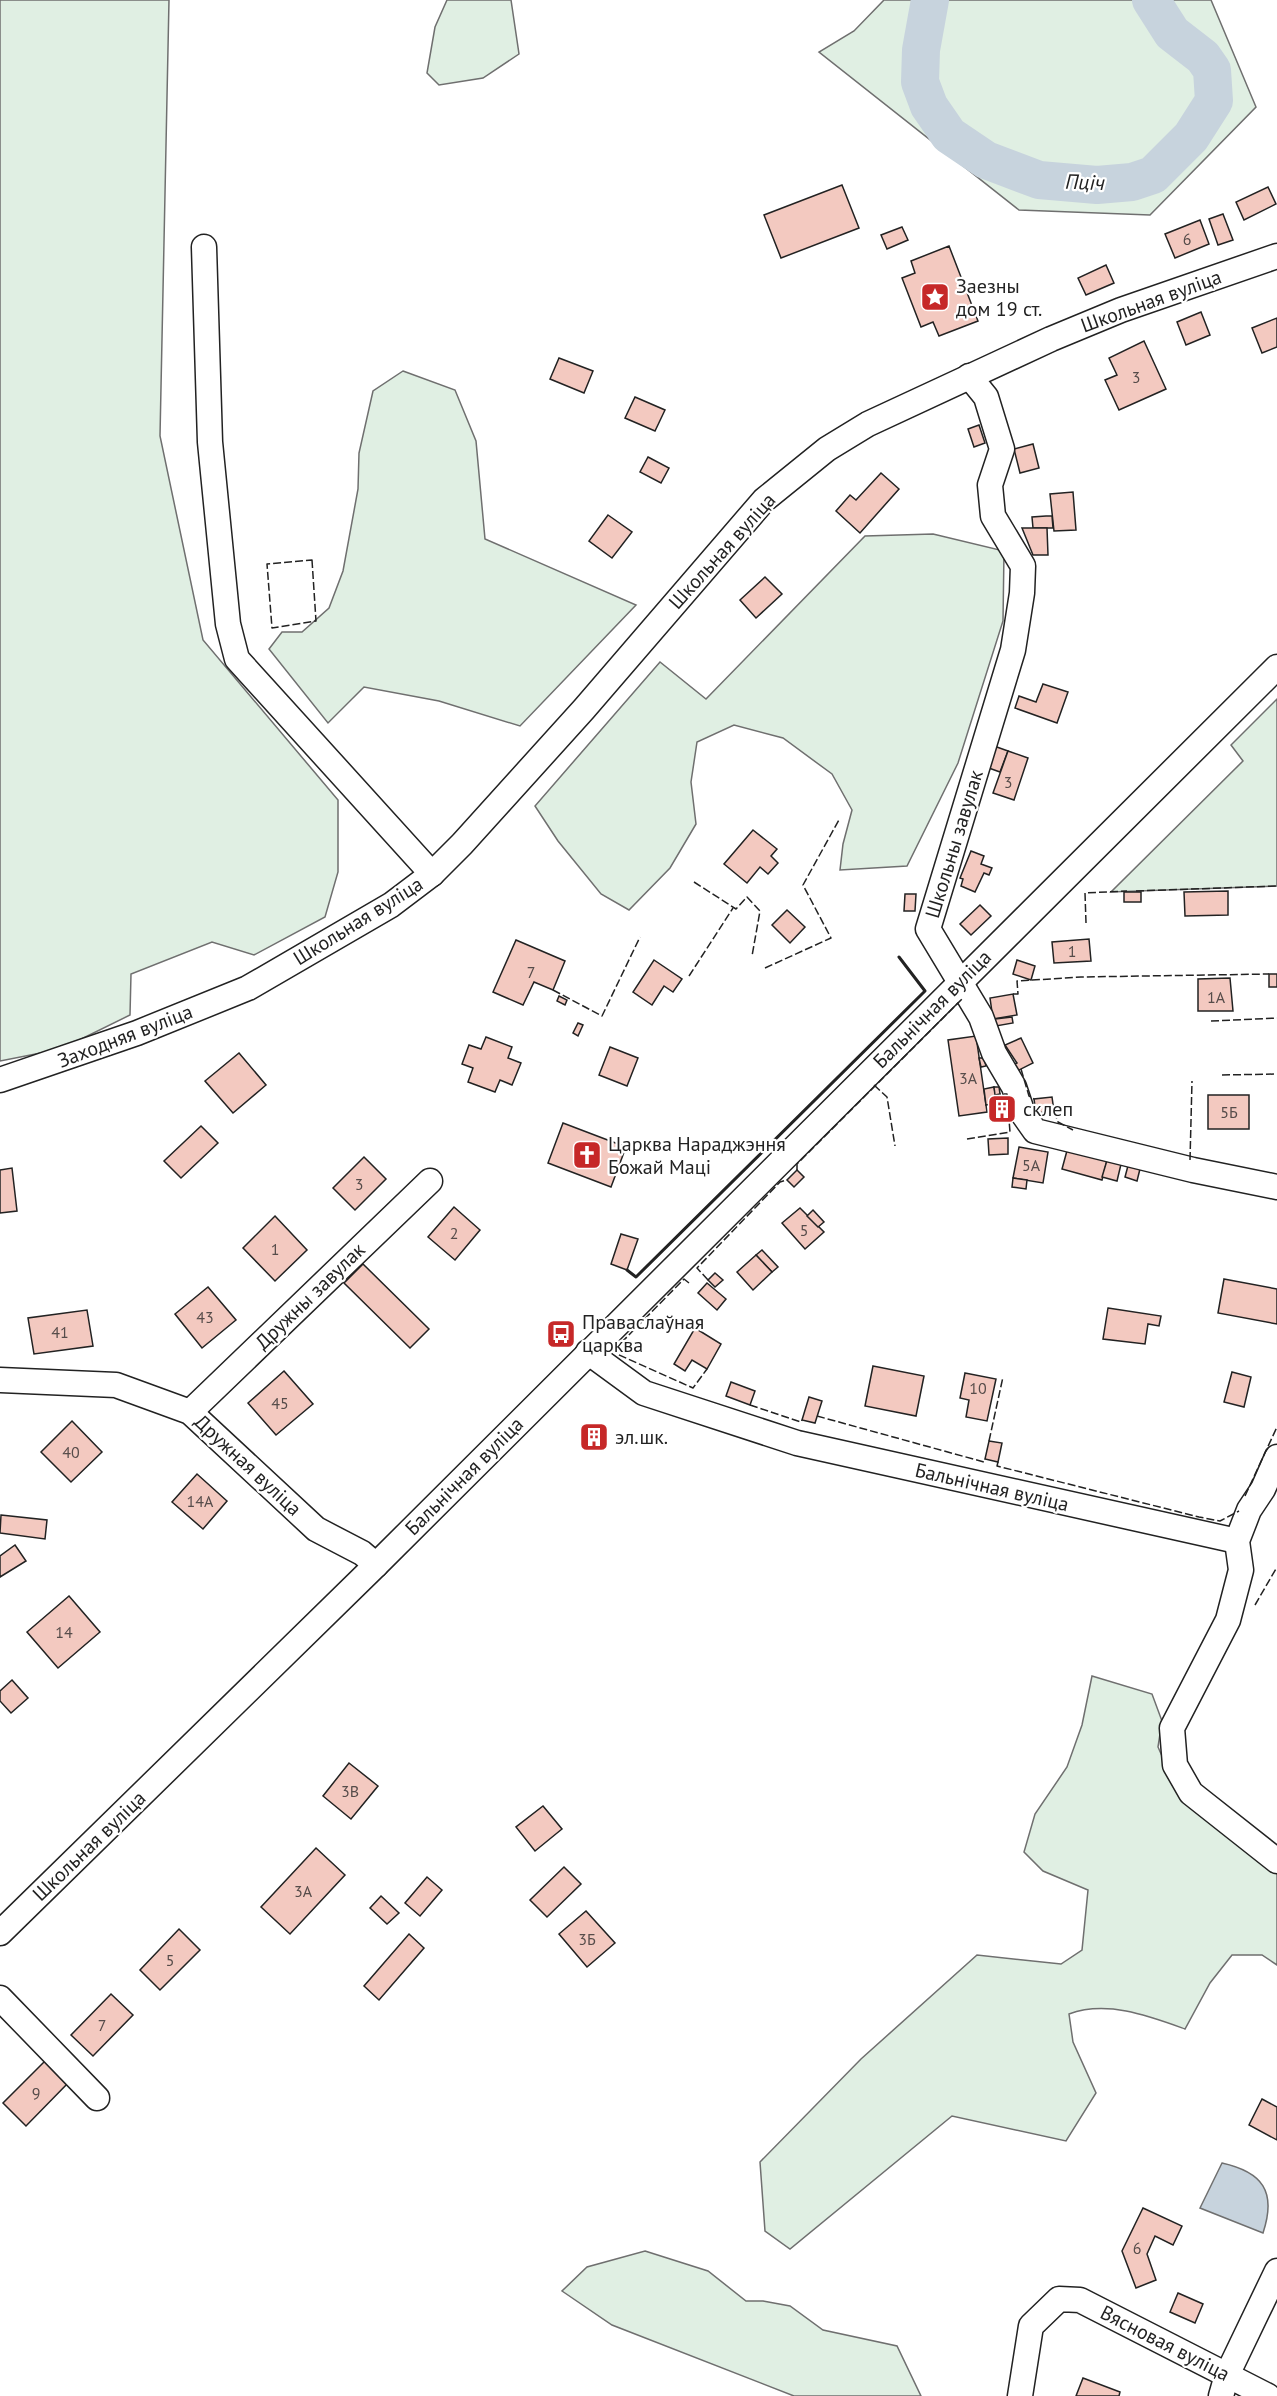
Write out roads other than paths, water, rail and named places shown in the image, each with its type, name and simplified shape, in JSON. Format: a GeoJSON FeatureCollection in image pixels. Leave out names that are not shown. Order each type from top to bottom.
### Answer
{"type":"FeatureCollection","features":[{"type":"Feature","properties":{"kind":"street"},"geometry":{"type":"LineString","coordinates":[[204,247],[210,442],[228,624],[237,659],[432,874]]}},
{"type":"Feature","properties":{"kind":"street","name":"Школьная вуліца"},"geometry":{"type":"LineString","coordinates":[[254,985],[391,905],[432,874],[584,709],[764,500],[827,449],[868,424],[969,376],[1121,310],[1277,256]]}},
{"type":"Feature","properties":{"kind":"street","name":"Школьны завулак"},"geometry":{"type":"LineString","coordinates":[[969,376],[986,398],[1002,449],[990,485],[993,516],[1023,566],[1022,593],[1013,650],[928,928],[981,1017],[994,1053],[1014,1087],[1023,1114],[1035,1131],[1193,1170],[1277,1187]]}},
{"type":"Feature","properties":{"kind":"street","name":"Бальнічная вуліца"},"geometry":{"type":"LineString","coordinates":[[340,1600],[1277,667]]}},
{"type":"Feature","properties":{"kind":"street","name":"Заходняя вуліца"},"geometry":{"type":"LineString","coordinates":[[0,1080],[136,1033],[254,985]]}},
{"type":"Feature","properties":{"kind":"street","name":"Дружны завулак"},"geometry":{"type":"LineString","coordinates":[[190,1412],[430,1181]]}},
{"type":"Feature","properties":{"kind":"street","name":"Бальнічная вуліца"},"geometry":{"type":"LineString","coordinates":[[588,1352],[644,1393],[797,1443],[1237,1541]]}},
{"type":"Feature","properties":{"kind":"street","name":"Дружная вуліца"},"geometry":{"type":"LineString","coordinates":[[0,1380],[116,1385],[190,1412],[316,1529],[362,1553],[376,1565]]}},
{"type":"Feature","properties":{"kind":"street"},"geometry":{"type":"LineString","coordinates":[[1277,1457],[1263,1489],[1249,1510],[1237,1541],[1241,1570],[1228,1620],[1172,1728],[1175,1765],[1191,1793],[1277,1861]]}},
{"type":"Feature","properties":{"kind":"street","name":"Школьная вуліца"},"geometry":{"type":"LineString","coordinates":[[0,1933],[340,1600]]}},
{"type":"Feature","properties":{"kind":"street"},"geometry":{"type":"LineString","coordinates":[[0,1998],[97,2098]]}},
{"type":"Feature","properties":{"kind":"street"},"geometry":{"type":"LineString","coordinates":[[1224,2386],[1277,2271]]}},
{"type":"Feature","properties":{"kind":"street","name":"Вясновая вуліца"},"geometry":{"type":"LineString","coordinates":[[1020,2396],[1031,2326],[1059,2299],[1080,2300],[1224,2386],[1268,2396]]}},
{"type":"Feature","properties":{"kind":"waterway","name":"Пціч"},"geometry":{"type":"LineString","coordinates":[[930,0],[921,50],[920,82],[929,106],[949,135],[986,160],[1039,180],[1097,185],[1132,182],[1153,175],[1191,137],[1214,101],[1212,70],[1203,57],[1172,33],[1151,0]]}},
{"type":"Feature","properties":{"kind":"place","name":"Заезны дом 19 ст."},"geometry":{"type":"Point","coordinates":[935,297]}},
{"type":"Feature","properties":{"kind":"place","name":"склеп"},"geometry":{"type":"Point","coordinates":[1002,1109]}},
{"type":"Feature","properties":{"kind":"place","name":"Царква Нараджэння Божай Маці"},"geometry":{"type":"Point","coordinates":[587,1155]}},
{"type":"Feature","properties":{"kind":"place","name":"Праваслаўная царква"},"geometry":{"type":"Point","coordinates":[561,1334]}},
{"type":"Feature","properties":{"kind":"place","name":"эл.шк."},"geometry":{"type":"Point","coordinates":[594,1437]}}]}
